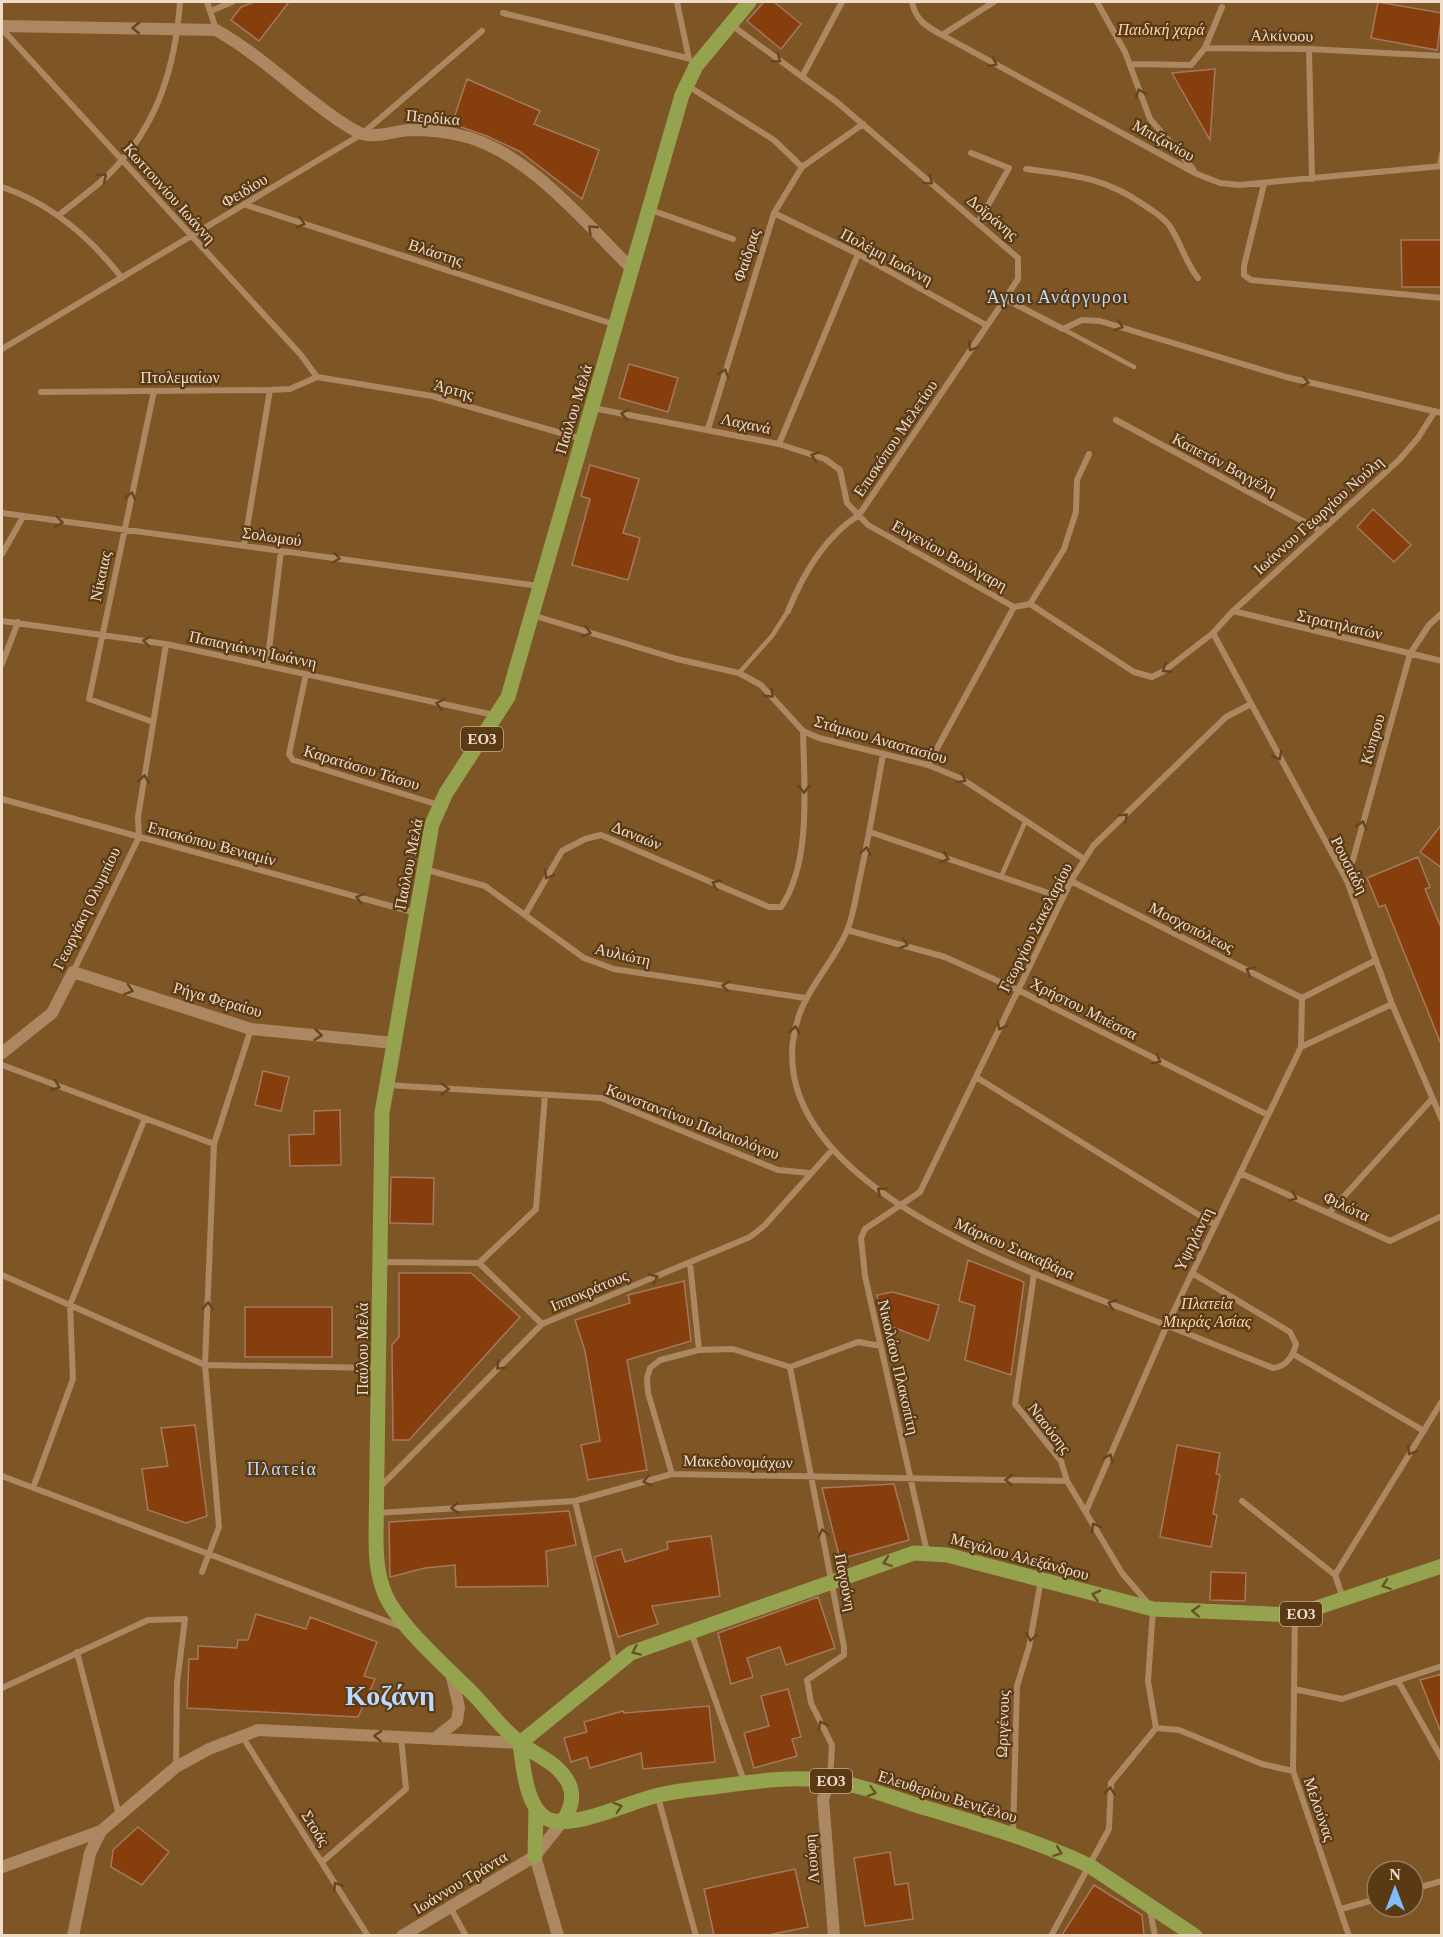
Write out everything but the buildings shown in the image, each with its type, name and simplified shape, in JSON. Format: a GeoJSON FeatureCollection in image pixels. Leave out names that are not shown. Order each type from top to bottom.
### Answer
{"type":"FeatureCollection","features":[{"type":"Feature","properties":{"kind":"main road","name":"Παύλου Μελά"},"geometry":{"type":"LineString","coordinates":[[520,1743],[413,1632],[391,1605],[380,1578],[376,1558],[376,1513],[380,1368],[381,1150],[387,1085],[428,837],[439,806],[497,716],[510,690],[692,62],[749,2]]}},
{"type":"Feature","properties":{"kind":"main road","name":"Μεγάλου Αλεξάνδρου"},"geometry":{"type":"LineString","coordinates":[[520,1743],[615,1664],[640,1649],[914,1553],[927,1552],[1153,1609],[1295,1615],[1442,1566]]}},
{"type":"Feature","properties":{"kind":"main road"},"geometry":{"type":"LineString","coordinates":[[520,1743],[523,1774],[536,1809],[535,1856]]}},
{"type":"Feature","properties":{"kind":"main road","name":"ΕΟ3"},"geometry":{"type":"LineString","coordinates":[[520,1743],[548,1759],[570,1785],[569,1813],[562,1822]]}},
{"type":"Feature","properties":{"kind":"main road","name":"Ελευθερίου Βενιζέλου"},"geometry":{"type":"LineString","coordinates":[[562,1822],[657,1796],[745,1783],[830,1780],[1013,1835],[1090,1866],[1195,1935]]}},
{"type":"Feature","properties":{"kind":"main road"},"geometry":{"type":"LineString","coordinates":[[536,1809],[543,1816],[562,1822]]}},
{"type":"Feature","properties":{"kind":"street"},"geometry":{"type":"LineString","coordinates":[[59,215],[122,161],[146,126],[158,104],[172,60],[180,2]]}},
{"type":"Feature","properties":{"kind":"street"},"geometry":{"type":"LineString","coordinates":[[207,2],[212,11],[216,30]]}},
{"type":"Feature","properties":{"kind":"street"},"geometry":{"type":"LineString","coordinates":[[212,11],[232,2]]}},
{"type":"Feature","properties":{"kind":"street"},"geometry":{"type":"LineString","coordinates":[[502,13],[692,62],[677,2]]}},
{"type":"Feature","properties":{"kind":"street"},"geometry":{"type":"LineString","coordinates":[[802,77],[842,2]]}},
{"type":"Feature","properties":{"kind":"street","name":"Μπιζανίου"},"geometry":{"type":"LineString","coordinates":[[912,2],[915,15],[922,23],[942,35],[1197,174],[1220,183],[1264,184],[1441,166]]}},
{"type":"Feature","properties":{"kind":"street"},"geometry":{"type":"LineString","coordinates":[[942,35],[994,2]]}},
{"type":"Feature","properties":{"kind":"street"},"geometry":{"type":"LineString","coordinates":[[1097,2],[1130,64],[1150,119],[1197,174]]}},
{"type":"Feature","properties":{"kind":"street"},"geometry":{"type":"LineString","coordinates":[[1130,64],[1191,65],[1204,48],[1222,7]]}},
{"type":"Feature","properties":{"kind":"street","name":"Δοϊράνης"},"geometry":{"type":"LineString","coordinates":[[730,24],[863,124],[1018,258],[1018,279],[1005,299]]}},
{"type":"Feature","properties":{"kind":"street"},"geometry":{"type":"LineString","coordinates":[[2,27],[216,30],[241,45],[341,123],[362,134]]}},
{"type":"Feature","properties":{"kind":"street","name":"Κωττουνίου Ιωάννη"},"geometry":{"type":"LineString","coordinates":[[2,27],[191,238],[301,356],[317,377]]}},
{"type":"Feature","properties":{"kind":"street","name":"Φειδίου"},"geometry":{"type":"LineString","coordinates":[[2,349],[362,134],[482,31]]}},
{"type":"Feature","properties":{"kind":"street","name":"Αλκίνοου"},"geometry":{"type":"LineString","coordinates":[[1204,48],[1310,49],[1442,56]]}},
{"type":"Feature","properties":{"kind":"street"},"geometry":{"type":"LineString","coordinates":[[1310,49],[1312,178]]}},
{"type":"Feature","properties":{"kind":"street"},"geometry":{"type":"LineString","coordinates":[[686,85],[774,140],[802,167]]}},
{"type":"Feature","properties":{"kind":"street","name":"Φαίδρας"},"geometry":{"type":"LineString","coordinates":[[708,429],[774,213],[802,167],[863,124]]}},
{"type":"Feature","properties":{"kind":"street","name":"Περδίκα"},"geometry":{"type":"LineString","coordinates":[[362,134],[410,130],[442,132],[470,137],[494,147],[519,162],[553,191],[633,270]]}},
{"type":"Feature","properties":{"kind":"street"},"geometry":{"type":"LineString","coordinates":[[971,153],[1008,168],[978,223]]}},
{"type":"Feature","properties":{"kind":"street"},"geometry":{"type":"LineString","coordinates":[[1441,166],[1442,154]]}},
{"type":"Feature","properties":{"kind":"street"},"geometry":{"type":"LineString","coordinates":[[1026,169],[1089,177],[1109,184],[1137,200],[1168,224],[1188,266],[1198,278]]}},
{"type":"Feature","properties":{"kind":"street"},"geometry":{"type":"LineString","coordinates":[[1264,184],[1244,275],[1251,280],[1442,298]]}},
{"type":"Feature","properties":{"kind":"street"},"geometry":{"type":"LineString","coordinates":[[2,187],[59,215],[98,248],[122,278]]}},
{"type":"Feature","properties":{"kind":"street","name":"Βλάστης"},"geometry":{"type":"LineString","coordinates":[[246,205],[617,325]]}},
{"type":"Feature","properties":{"kind":"street"},"geometry":{"type":"LineString","coordinates":[[650,210],[733,239]]}},
{"type":"Feature","properties":{"kind":"street","name":"Πολέμη Ιωάννη"},"geometry":{"type":"LineString","coordinates":[[774,213],[858,254],[986,325]]}},
{"type":"Feature","properties":{"kind":"street"},"geometry":{"type":"LineString","coordinates":[[779,444],[858,254]]}},
{"type":"Feature","properties":{"kind":"street"},"geometry":{"type":"LineString","coordinates":[[1005,299],[1063,329],[1082,321],[1100,321],[1286,378],[1438,412]]}},
{"type":"Feature","properties":{"kind":"street","name":"Επισκόπου Μελετίου"},"geometry":{"type":"LineString","coordinates":[[788,611],[816,557],[846,523],[859,515],[1005,299]]}},
{"type":"Feature","properties":{"kind":"street","name":"Πτολεμαίων"},"geometry":{"type":"LineString","coordinates":[[41,392],[290,389],[317,377]]}},
{"type":"Feature","properties":{"kind":"street","name":"Άρτης"},"geometry":{"type":"LineString","coordinates":[[317,377],[432,396],[582,439]]}},
{"type":"Feature","properties":{"kind":"street"},"geometry":{"type":"LineString","coordinates":[[244,546],[270,390]]}},
{"type":"Feature","properties":{"kind":"street","name":"Νίκαιας"},"geometry":{"type":"LineString","coordinates":[[153,722],[89,699],[154,391]]}},
{"type":"Feature","properties":{"kind":"street","name":"Λαχανά"},"geometry":{"type":"LineString","coordinates":[[592,408],[779,444],[825,459],[840,470],[847,503],[859,515]]}},
{"type":"Feature","properties":{"kind":"street","name":"Ιωάννου Γεωργίου Νούλη"},"geometry":{"type":"LineString","coordinates":[[1213,633],[1233,611],[1399,460],[1438,412]]}},
{"type":"Feature","properties":{"kind":"street","name":"Καπετάν Βαγγέλη"},"geometry":{"type":"LineString","coordinates":[[1116,420],[1321,531]]}},
{"type":"Feature","properties":{"kind":"street"},"geometry":{"type":"LineString","coordinates":[[1089,454],[1077,480],[1076,512],[1064,549],[1030,604],[1134,672],[1152,677],[1164,671],[1213,633]]}},
{"type":"Feature","properties":{"kind":"street","name":"Σολωμού"},"geometry":{"type":"LineString","coordinates":[[2,513],[539,586]]}},
{"type":"Feature","properties":{"kind":"street","name":"Ευγενίου Βούλγαρη"},"geometry":{"type":"LineString","coordinates":[[859,515],[868,525],[1014,607],[1030,604]]}},
{"type":"Feature","properties":{"kind":"street"},"geometry":{"type":"LineString","coordinates":[[2,554],[23,517]]}},
{"type":"Feature","properties":{"kind":"street"},"geometry":{"type":"LineString","coordinates":[[267,666],[281,551]]}},
{"type":"Feature","properties":{"kind":"street"},"geometry":{"type":"LineString","coordinates":[[928,765],[1014,607]]}},
{"type":"Feature","properties":{"kind":"street","name":"Στρατηλατών"},"geometry":{"type":"LineString","coordinates":[[1233,611],[1442,661]]}},
{"type":"Feature","properties":{"kind":"street","name":"Κύπρου"},"geometry":{"type":"LineString","coordinates":[[1347,881],[1410,654],[1429,625],[1442,613]]}},
{"type":"Feature","properties":{"kind":"street","name":"Στάμκου Αναστασίου"},"geometry":{"type":"LineString","coordinates":[[531,615],[677,659],[739,673],[761,685],[803,731],[819,738],[928,765],[962,779],[1084,859]]}},
{"type":"Feature","properties":{"kind":"street","name":"Παπαγιάννη Ιωάννη"},"geometry":{"type":"LineString","coordinates":[[2,621],[166,644],[497,716]]}},
{"type":"Feature","properties":{"kind":"street"},"geometry":{"type":"LineString","coordinates":[[2,664],[18,622]]}},
{"type":"Feature","properties":{"kind":"street","name":"Ρουσιάδη"},"geometry":{"type":"LineString","coordinates":[[1213,633],[1347,881],[1392,1004],[1442,1120]]}},
{"type":"Feature","properties":{"kind":"street","name":"Γεωργάκη Ολυμπίου"},"geometry":{"type":"LineString","coordinates":[[2,1053],[52,1013],[139,837],[138,817],[166,644]]}},
{"type":"Feature","properties":{"kind":"street","name":"Καρατάσου Τάσου"},"geometry":{"type":"LineString","coordinates":[[306,674],[289,754],[293,760],[439,806]]}},
{"type":"Feature","properties":{"kind":"street","name":"Γεωργίου Σακελαρίου"},"geometry":{"type":"LineString","coordinates":[[901,1207],[920,1192],[1071,881],[1093,846],[1226,717],[1251,704]]}},
{"type":"Feature","properties":{"kind":"street","name":"Δαναών"},"geometry":{"type":"LineString","coordinates":[[525,915],[562,851],[585,839],[601,835],[770,907],[781,907],[787,898],[801,850],[804,802],[803,731]]}},
{"type":"Feature","properties":{"kind":"street","name":"Μάρκου Σιακαβάρα"},"geometry":{"type":"LineString","coordinates":[[883,754],[870,832],[847,930],[805,998],[794,1035],[792,1073],[803,1107],[833,1149],[901,1207],[965,1244],[1034,1274],[1272,1368],[1278,1368],[1293,1354]]}},
{"type":"Feature","properties":{"kind":"street","name":"Επισκόπου Βενιαμίν"},"geometry":{"type":"LineString","coordinates":[[2,799],[416,913]]}},
{"type":"Feature","properties":{"kind":"street"},"geometry":{"type":"LineString","coordinates":[[870,832],[1063,898]]}},
{"type":"Feature","properties":{"kind":"street","name":"Αυλιώτη"},"geometry":{"type":"LineString","coordinates":[[423,869],[484,886],[584,958],[614,969],[805,998]]}},
{"type":"Feature","properties":{"kind":"street","name":"Μοσχοπόλεως"},"geometry":{"type":"LineString","coordinates":[[1071,881],[1302,998]]}},
{"type":"Feature","properties":{"kind":"street","name":"Χρήστου Μπέσσα"},"geometry":{"type":"LineString","coordinates":[[847,930],[945,957],[1018,990],[1268,1115]]}},
{"type":"Feature","properties":{"kind":"street"},"geometry":{"type":"LineString","coordinates":[[1302,998],[1376,960]]}},
{"type":"Feature","properties":{"kind":"street","name":"Ρήγα Φεραίου"},"geometry":{"type":"LineString","coordinates":[[73,972],[251,1029],[394,1043]]}},
{"type":"Feature","properties":{"kind":"street","name":"Υψηλάντη"},"geometry":{"type":"LineString","coordinates":[[1086,1511],[1167,1325],[1301,1047],[1302,998]]}},
{"type":"Feature","properties":{"kind":"street"},"geometry":{"type":"LineString","coordinates":[[1301,1047],[1392,1004]]}},
{"type":"Feature","properties":{"kind":"street"},"geometry":{"type":"LineString","coordinates":[[202,1572],[219,1527],[205,1365],[214,1144],[251,1029]]}},
{"type":"Feature","properties":{"kind":"street"},"geometry":{"type":"LineString","coordinates":[[2,1065],[214,1144]]}},
{"type":"Feature","properties":{"kind":"street"},"geometry":{"type":"LineString","coordinates":[[976,1077],[1215,1225]]}},
{"type":"Feature","properties":{"kind":"street","name":"Κωνσταντίνου Παλαιολόγου"},"geometry":{"type":"LineString","coordinates":[[387,1085],[601,1098],[778,1170],[810,1173]]}},
{"type":"Feature","properties":{"kind":"street"},"geometry":{"type":"LineString","coordinates":[[479,1263],[536,1209],[545,1095]]}},
{"type":"Feature","properties":{"kind":"street"},"geometry":{"type":"LineString","coordinates":[[1329,1213],[1432,1099]]}},
{"type":"Feature","properties":{"kind":"street"},"geometry":{"type":"LineString","coordinates":[[33,1488],[72,1379],[70,1305],[145,1119]]}},
{"type":"Feature","properties":{"kind":"street","name":"Ιπποκράτους"},"geometry":{"type":"LineString","coordinates":[[377,1489],[542,1324],[750,1237],[765,1225],[833,1149]]}},
{"type":"Feature","properties":{"kind":"street","name":"Φιλώτα"},"geometry":{"type":"LineString","coordinates":[[1240,1173],[1389,1241],[1442,1216]]}},
{"type":"Feature","properties":{"kind":"street","name":"Νικολάου Πλακοπίτη"},"geometry":{"type":"LineString","coordinates":[[901,1207],[865,1229],[861,1238],[865,1276],[927,1552]]}},
{"type":"Feature","properties":{"kind":"street"},"geometry":{"type":"LineString","coordinates":[[380,1262],[479,1263],[542,1324]]}},
{"type":"Feature","properties":{"kind":"street"},"geometry":{"type":"LineString","coordinates":[[690,1263],[699,1350]]}},
{"type":"Feature","properties":{"kind":"street"},"geometry":{"type":"LineString","coordinates":[[1192,1273],[1290,1332],[1296,1344],[1293,1354],[1424,1431]]}},
{"type":"Feature","properties":{"kind":"street","name":"Ναούσης"},"geometry":{"type":"LineString","coordinates":[[1034,1274],[1015,1404],[1061,1461],[1067,1481],[1122,1573],[1153,1609]]}},
{"type":"Feature","properties":{"kind":"street"},"geometry":{"type":"LineString","coordinates":[[2,1275],[205,1365],[380,1368]]}},
{"type":"Feature","properties":{"kind":"street"},"geometry":{"type":"LineString","coordinates":[[672,1474],[648,1393],[647,1378],[650,1368],[660,1360],[699,1350],[733,1349],[790,1367],[858,1342],[880,1346]]}},
{"type":"Feature","properties":{"kind":"street","name":"Παγούνη"},"geometry":{"type":"LineString","coordinates":[[790,1367],[832,1580],[844,1655],[807,1680],[807,1690],[832,1745],[830,1780]]}},
{"type":"Feature","properties":{"kind":"street"},"geometry":{"type":"LineString","coordinates":[[1335,1575],[1442,1401]]}},
{"type":"Feature","properties":{"kind":"street","name":"Μακεδονομάχων"},"geometry":{"type":"LineString","coordinates":[[376,1513],[575,1501],[672,1474],[1067,1481]]}},
{"type":"Feature","properties":{"kind":"street"},"geometry":{"type":"LineString","coordinates":[[2,1476],[413,1632]]}},
{"type":"Feature","properties":{"kind":"street"},"geometry":{"type":"LineString","coordinates":[[575,1501],[615,1664]]}},
{"type":"Feature","properties":{"kind":"street"},"geometry":{"type":"LineString","coordinates":[[1242,1501],[1335,1575],[1343,1599]]}},
{"type":"Feature","properties":{"kind":"street","name":"Ωριγένους"},"geometry":{"type":"LineString","coordinates":[[1013,1835],[1017,1686],[1029,1647],[1041,1580]]}},
{"type":"Feature","properties":{"kind":"street"},"geometry":{"type":"LineString","coordinates":[[1050,1935],[1109,1829],[1111,1783],[1156,1728],[1148,1681],[1153,1609]]}},
{"type":"Feature","properties":{"kind":"street","name":"Μελούνας"},"geometry":{"type":"LineString","coordinates":[[1295,1615],[1293,1771],[1349,1935]]}},
{"type":"Feature","properties":{"kind":"street"},"geometry":{"type":"LineString","coordinates":[[2,1688],[148,1620],[185,1619],[178,1672],[176,1767]]}},
{"type":"Feature","properties":{"kind":"street"},"geometry":{"type":"LineString","coordinates":[[691,1632],[745,1783]]}},
{"type":"Feature","properties":{"kind":"street"},"geometry":{"type":"LineString","coordinates":[[76,1653],[119,1815]]}},
{"type":"Feature","properties":{"kind":"street"},"geometry":{"type":"LineString","coordinates":[[1294,1689],[1342,1699],[1442,1666]]}},
{"type":"Feature","properties":{"kind":"street"},"geometry":{"type":"LineString","coordinates":[[434,1739],[457,1721],[458,1700],[450,1669]]}},
{"type":"Feature","properties":{"kind":"street"},"geometry":{"type":"LineString","coordinates":[[1398,1681],[1442,1760]]}},
{"type":"Feature","properties":{"kind":"street"},"geometry":{"type":"LineString","coordinates":[[1156,1728],[1179,1730],[1262,1764],[1293,1771]]}},
{"type":"Feature","properties":{"kind":"street"},"geometry":{"type":"LineString","coordinates":[[2,1867],[101,1831],[176,1767],[241,1735],[258,1730],[520,1743]]}},
{"type":"Feature","properties":{"kind":"street","name":"Στοάς"},"geometry":{"type":"LineString","coordinates":[[241,1735],[368,1935]]}},
{"type":"Feature","properties":{"kind":"street"},"geometry":{"type":"LineString","coordinates":[[321,1862],[406,1788],[401,1737]]}},
{"type":"Feature","properties":{"kind":"street","name":"Λιούφη"},"geometry":{"type":"LineString","coordinates":[[830,1780],[823,1799],[834,1935]]}},
{"type":"Feature","properties":{"kind":"street"},"geometry":{"type":"LineString","coordinates":[[657,1796],[696,1935]]}},
{"type":"Feature","properties":{"kind":"street"},"geometry":{"type":"LineString","coordinates":[[557,1935],[535,1856],[562,1822]]}},
{"type":"Feature","properties":{"kind":"street"},"geometry":{"type":"LineString","coordinates":[[73,1935],[90,1853],[101,1831]]}},
{"type":"Feature","properties":{"kind":"street","name":"Ιωάννου Τράντα"},"geometry":{"type":"LineString","coordinates":[[402,1935],[535,1856]]}},
{"type":"Feature","properties":{"kind":"street"},"geometry":{"type":"LineString","coordinates":[[1425,1886],[1442,1881]]}},
{"type":"Feature","properties":{"kind":"street"},"geometry":{"type":"LineString","coordinates":[[1341,1909],[1365,1902]]}},
{"type":"Feature","properties":{"kind":"street"},"geometry":{"type":"LineString","coordinates":[[1148,1904],[1155,1935]]}},
{"type":"Feature","properties":{"kind":"street"},"geometry":{"type":"LineString","coordinates":[[450,1907],[466,1935]]}},
{"type":"Feature","properties":{"kind":"lane"},"geometry":{"type":"LineString","coordinates":[[1063,329],[1134,367]]}},
{"type":"Feature","properties":{"kind":"lane","name":"Επισκόπου Μελετίου"},"geometry":{"type":"LineString","coordinates":[[739,673],[772,636],[788,611]]}},
{"type":"Feature","properties":{"kind":"lane"},"geometry":{"type":"LineString","coordinates":[[1001,877],[1026,819]]}},
{"type":"Feature","properties":{"kind":"green space"},"geometry":{"type":"Polygon","coordinates":[[[2,2],[1441,2],[1441,1935],[2,1935],[2,2]]]}},
{"type":"Feature","properties":{"kind":"district","name":"Άγιοι Ανάργυροι"},"geometry":{"type":"Point","coordinates":[1058,297]}},
{"type":"Feature","properties":{"kind":"district","name":"Πλατεία"},"geometry":{"type":"Point","coordinates":[282,1469]}},
{"type":"Feature","properties":{"kind":"district","name":"Κοζάνη"},"geometry":{"type":"Point","coordinates":[390,1695]}},
{"type":"Feature","properties":{"kind":"park label","name":"Παιδική χαρά"},"geometry":{"type":"Point","coordinates":[1161,29]}},
{"type":"Feature","properties":{"kind":"park label","name":"Πλατεία Μικράς Ασίας"},"geometry":{"type":"Point","coordinates":[1207,1312]}}]}
